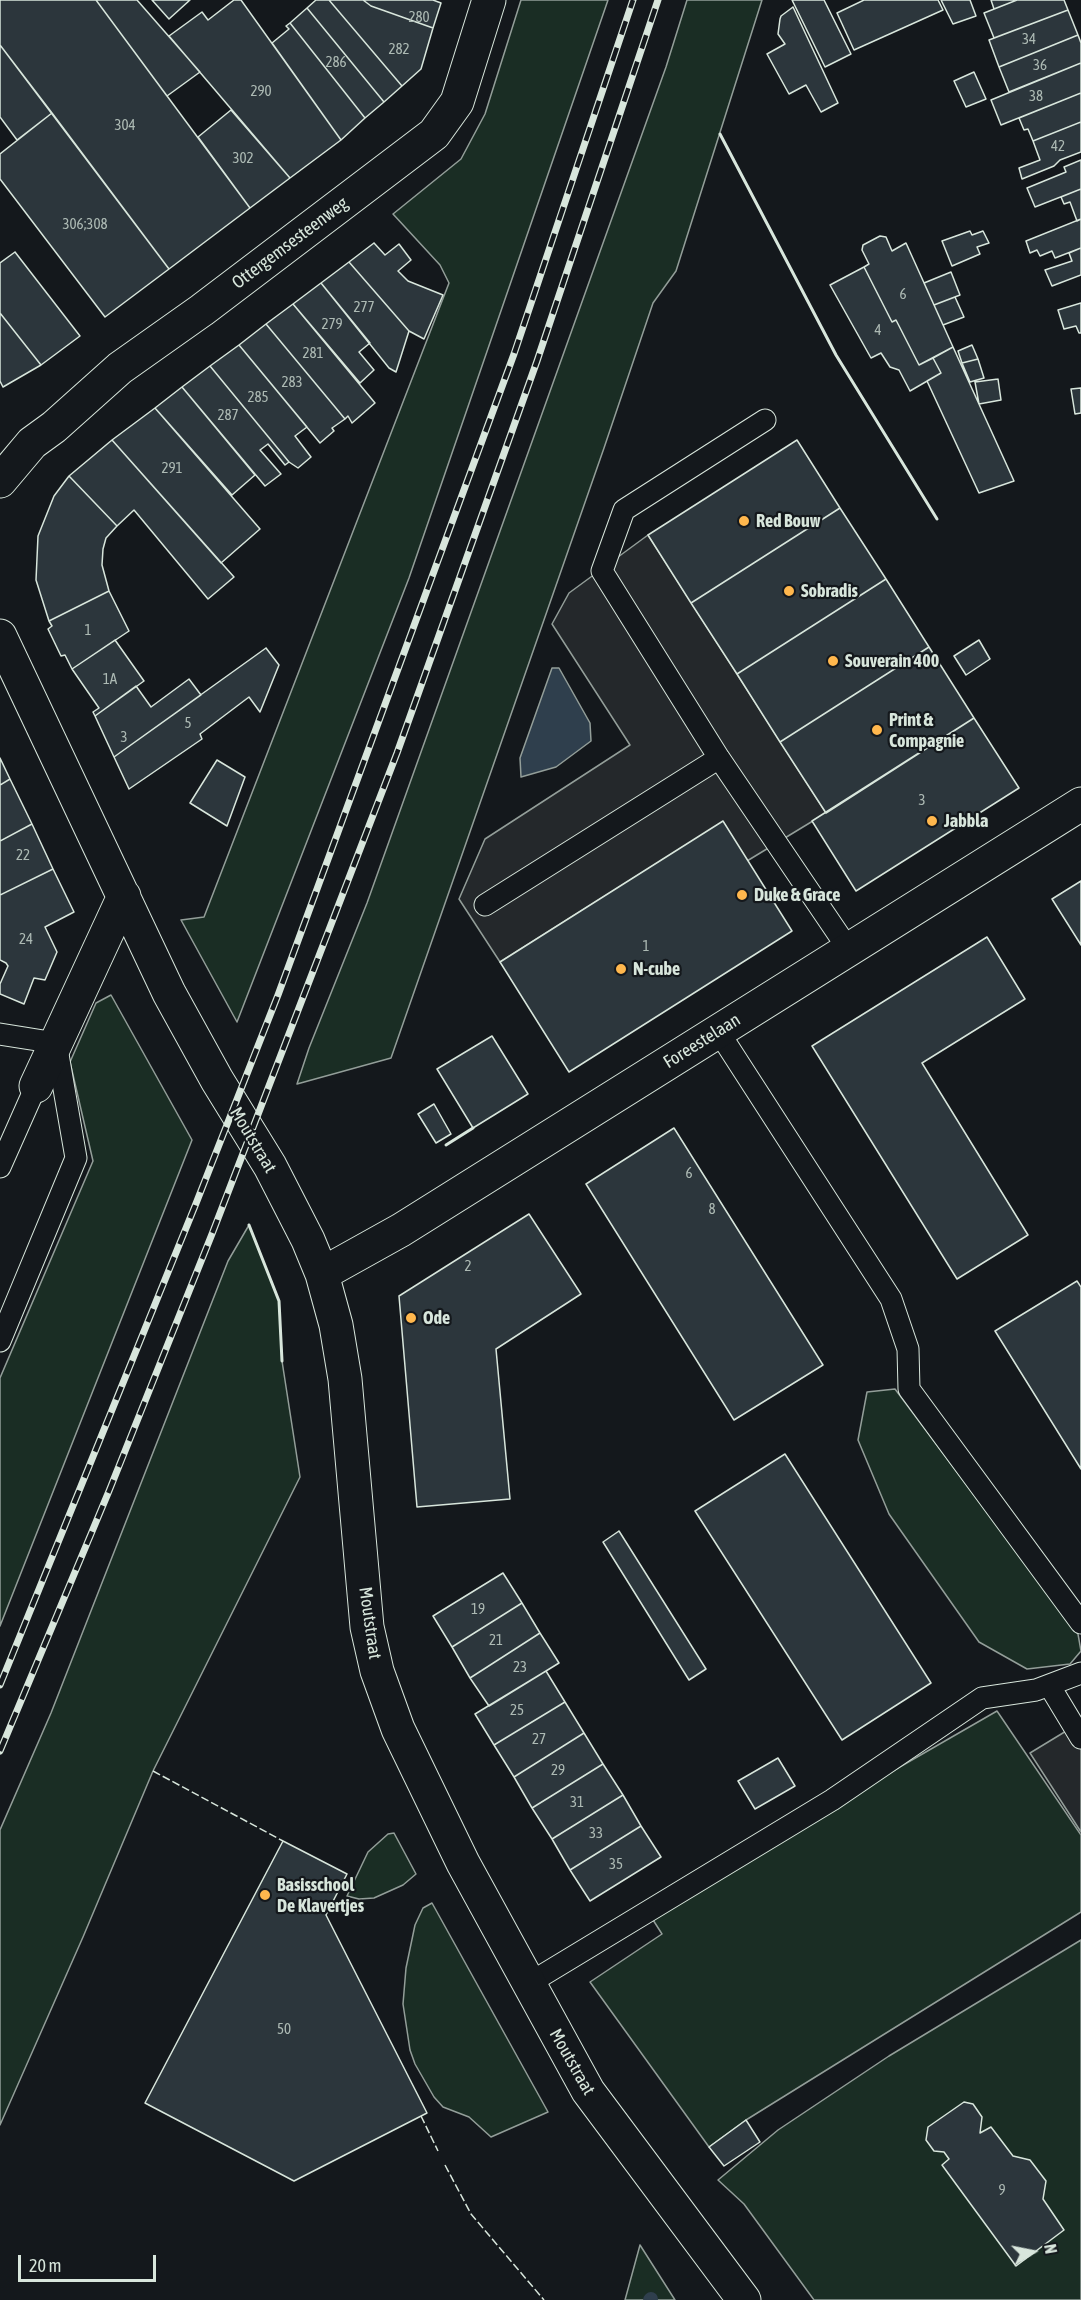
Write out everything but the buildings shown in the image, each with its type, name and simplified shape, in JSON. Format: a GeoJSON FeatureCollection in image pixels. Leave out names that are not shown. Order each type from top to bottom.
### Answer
{"type":"FeatureCollection","features":[{"type":"Feature","properties":{"kind":"street","name":"Ottergemsesteenweg"},"geometry":{"type":"LineString","coordinates":[[0,481],[32,443],[54,427],[120,368],[202,310],[434,134],[457,102],[489,0]]}},
{"type":"Feature","properties":{"kind":"street"},"geometry":{"type":"LineString","coordinates":[[0,446],[32,443]]}},
{"type":"Feature","properties":{"kind":"street","name":"Moutstraat"},"geometry":{"type":"LineString","coordinates":[[0,636],[168,993],[217,1080],[270,1166],[308,1240],[322,1274],[336,1325],[345,1379],[368,1627],[377,1671],[398,1729],[463,1863],[588,2091],[744,2300]]}},
{"type":"Feature","properties":{"kind":"street","name":"Foreestelaan"},"geometry":{"type":"LineString","coordinates":[[322,1274],[401,1230],[1081,804]]}},
{"type":"Feature","properties":{"kind":"street"},"geometry":{"type":"LineString","coordinates":[[36,1086],[124,896]]}},
{"type":"Feature","properties":{"kind":"lane"},"geometry":{"type":"LineString","coordinates":[[765,420],[624,510],[602,571],[719,758],[849,950]]}},
{"type":"Feature","properties":{"kind":"lane"},"geometry":{"type":"LineString","coordinates":[[485,905],[719,758]]}},
{"type":"Feature","properties":{"kind":"lane"},"geometry":{"type":"LineString","coordinates":[[718,1030],[891,1299],[908,1348],[909,1389],[1081,1623]]}},
{"type":"Feature","properties":{"kind":"lane"},"geometry":{"type":"LineString","coordinates":[[0,1034],[56,1043],[76,1158],[0,1341]]}},
{"type":"Feature","properties":{"kind":"lane"},"geometry":{"type":"LineString","coordinates":[[0,1167],[36,1086]]}},
{"type":"Feature","properties":{"kind":"lane"},"geometry":{"type":"LineString","coordinates":[[528,1984],[832,1800],[982,1698],[1036,1690],[1081,1673]]}},
{"type":"Feature","properties":{"kind":"lane"},"geometry":{"type":"LineString","coordinates":[[1048,1685],[1081,1738]]}},
{"type":"Feature","properties":{"kind":"green space"},"geometry":{"type":"Polygon","coordinates":[[[521,0],[608,0],[409,578],[237,1022],[181,920],[204,917],[449,283],[440,265],[393,214],[461,159],[485,114],[521,0]]]}},
{"type":"Feature","properties":{"kind":"green space"},"geometry":{"type":"Polygon","coordinates":[[[687,0],[762,0],[676,271],[653,303],[391,1058],[297,1084],[367,903],[666,67],[687,0]]]}},
{"type":"Feature","properties":{"kind":"green space"},"geometry":{"type":"Polygon","coordinates":[[[111,995],[192,1140],[0,1626],[0,1378],[93,1161],[70,1062],[96,1003],[111,995]]]}},
{"type":"Feature","properties":{"kind":"green space"},"geometry":{"type":"Polygon","coordinates":[[[249,1225],[279,1301],[282,1361],[300,1477],[153,1771],[0,2125],[0,1830],[51,1713],[228,1261],[249,1225]]]}},
{"type":"Feature","properties":{"kind":"green space"},"geometry":{"type":"Polygon","coordinates":[[[895,1389],[1078,1634],[1081,1651],[1070,1664],[1027,1669],[979,1642],[889,1514],[858,1440],[867,1392],[895,1389]]]}},
{"type":"Feature","properties":{"kind":"green space"},"geometry":{"type":"Polygon","coordinates":[[[997,1711],[1081,1835],[1081,1912],[746,2120],[709,2147],[590,1982],[662,1934],[648,1912],[997,1711]]]}},
{"type":"Feature","properties":{"kind":"green space"},"geometry":{"type":"Polygon","coordinates":[[[394,1833],[416,1874],[403,1885],[374,1898],[359,1899],[347,1896],[368,1852],[388,1834],[394,1833]]]}},
{"type":"Feature","properties":{"kind":"green space"},"geometry":{"type":"Polygon","coordinates":[[[432,1903],[548,2112],[491,2137],[469,2117],[443,2107],[434,2097],[415,2064],[410,2050],[403,2004],[406,1968],[415,1925],[423,1908],[432,1903]]]}},
{"type":"Feature","properties":{"kind":"green space"},"geometry":{"type":"Polygon","coordinates":[[[1081,1940],[1081,2300],[814,2300],[744,2204],[718,2180],[778,2130],[889,2056],[1081,1940]]]}},
{"type":"Feature","properties":{"kind":"green space"},"geometry":{"type":"Polygon","coordinates":[[[640,2245],[675,2300],[625,2300],[640,2245]]]}},
{"type":"Feature","properties":{"kind":"shaded area"},"geometry":{"type":"Polygon","coordinates":[[[648,535],[826,813],[747,861],[723,822],[500,962],[459,899],[485,839],[630,745],[552,624],[569,593],[648,535]]]}},
{"type":"Feature","properties":{"kind":"shaded area"},"geometry":{"type":"Polygon","coordinates":[[[1081,1722],[1081,1832],[1030,1753],[1081,1722]]]}},
{"type":"Feature","properties":{"kind":"water"},"geometry":{"type":"Polygon","coordinates":[[[552,668],[559,668],[590,723],[591,741],[556,767],[521,777],[520,758],[552,668]]]}},
{"type":"Feature","properties":{"kind":"railway"},"geometry":{"type":"LineString","coordinates":[[0,1685],[195,1206],[278,995],[514,354],[633,0]]}},
{"type":"Feature","properties":{"kind":"railway"},"geometry":{"type":"LineString","coordinates":[[0,1751],[109,1491],[212,1234],[397,753],[537,361],[658,0]]}},
{"type":"Feature","properties":{"kind":"fence"},"geometry":{"type":"LineString","coordinates":[[153,1771],[283,1841]]}},
{"type":"Feature","properties":{"kind":"fence"},"geometry":{"type":"LineString","coordinates":[[421,2116],[438,2151]]}},
{"type":"Feature","properties":{"kind":"fence"},"geometry":{"type":"LineString","coordinates":[[445,2165],[471,2214],[544,2300]]}},
{"type":"Feature","properties":{"kind":"wall"},"geometry":{"type":"LineString","coordinates":[[720,134],[836,355],[937,519]]}},
{"type":"Feature","properties":{"kind":"wall"},"geometry":{"type":"LineString","coordinates":[[446,1145],[473,1128]]}},
{"type":"Feature","properties":{"kind":"wall"},"geometry":{"type":"LineString","coordinates":[[249,1225],[279,1301],[282,1361]]}},
{"type":"Feature","properties":{"kind":"place","name":"Red Bouw"},"geometry":{"type":"Point","coordinates":[744,521]}},
{"type":"Feature","properties":{"kind":"place","name":"Sobradis"},"geometry":{"type":"Point","coordinates":[789,591]}},
{"type":"Feature","properties":{"kind":"place","name":"Souverain 400"},"geometry":{"type":"Point","coordinates":[833,661]}},
{"type":"Feature","properties":{"kind":"place","name":"Print & Compagnie"},"geometry":{"type":"Point","coordinates":[877,730]}},
{"type":"Feature","properties":{"kind":"place","name":"Jabbla"},"geometry":{"type":"Point","coordinates":[932,821]}},
{"type":"Feature","properties":{"kind":"place","name":"Duke & Grace"},"geometry":{"type":"Point","coordinates":[742,895]}},
{"type":"Feature","properties":{"kind":"place","name":"N-cube"},"geometry":{"type":"Point","coordinates":[621,969]}},
{"type":"Feature","properties":{"kind":"place","name":"Ode"},"geometry":{"type":"Point","coordinates":[411,1318]}},
{"type":"Feature","properties":{"kind":"place","name":"Basisschool De Klavertjes"},"geometry":{"type":"Point","coordinates":[265,1895]}}]}
